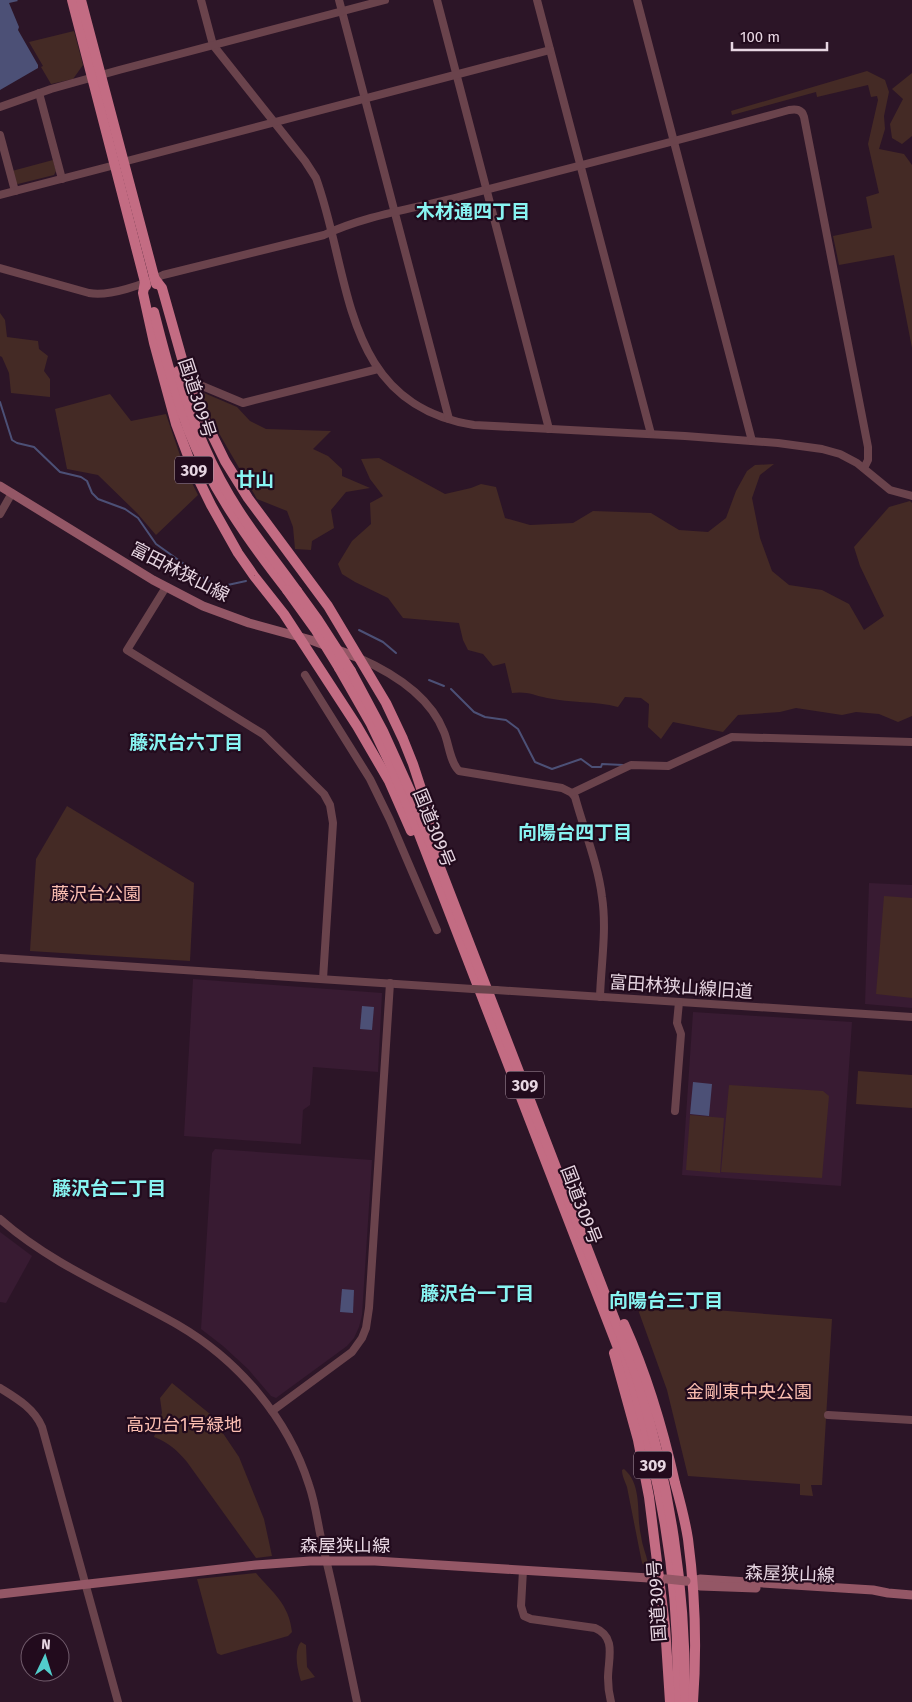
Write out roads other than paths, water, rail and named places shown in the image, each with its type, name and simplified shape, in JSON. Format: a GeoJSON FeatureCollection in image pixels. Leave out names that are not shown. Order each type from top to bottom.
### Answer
{"type":"FeatureCollection","features":[{"type":"Feature","properties":{"kind":"highway","name":"国道309号"},"geometry":{"type":"LineString","coordinates":[[72,0],[96,76],[150,280],[186,399],[204,445],[238,510],[292,590],[339,668],[371,724],[392,768],[628,1374],[645,1429],[660,1496],[674,1591],[678,1674],[677,1702]]}},
{"type":"Feature","properties":{"kind":"highway","name":"国道309号"},"geometry":{"type":"LineString","coordinates":[[81,0],[96,76]]}},
{"type":"Feature","properties":{"kind":"highway","name":"309"},"geometry":{"type":"LineString","coordinates":[[445,900],[380,764],[284,614],[254,576],[224,530],[191,464],[176,424],[154,343],[143,293],[150,280],[162,288],[188,380],[205,421],[239,484],[328,606],[386,703],[403,739],[456,894],[456,907]]}},
{"type":"Feature","properties":{"kind":"highway","name":"国道309号"},"geometry":{"type":"LineString","coordinates":[[292,590],[318,620],[351,672],[403,772],[637,1377],[666,1484],[681,1583],[685,1702]]}},
{"type":"Feature","properties":{"kind":"highway","name":"309"},"geometry":{"type":"LineString","coordinates":[[576,1238],[585,1272],[618,1366],[638,1440],[663,1579]]}},
{"type":"Feature","properties":{"kind":"highway","name":"309"},"geometry":{"type":"LineString","coordinates":[[594,1262],[639,1358],[658,1417],[688,1536],[689,1581]]}},
{"type":"Feature","properties":{"kind":"highway"},"geometry":{"type":"LineString","coordinates":[[663,1579],[670,1702]]}},
{"type":"Feature","properties":{"kind":"highway"},"geometry":{"type":"LineString","coordinates":[[689,1581],[695,1640],[694,1702]]}},
{"type":"Feature","properties":{"kind":"main road","name":"富田林狭山線"},"geometry":{"type":"LineString","coordinates":[[0,486],[166,587],[213,610],[262,627],[298,636],[359,658]]}},
{"type":"Feature","properties":{"kind":"main road","name":"森屋狭山線"},"geometry":{"type":"LineString","coordinates":[[0,1594],[263,1565],[327,1561],[375,1561],[689,1581],[708,1579],[873,1590],[912,1595]]}},
{"type":"Feature","properties":{"kind":"street"},"geometry":{"type":"LineString","coordinates":[[201,0],[213,45],[316,178],[360,337],[378,369],[412,401],[427,410],[449,419],[474,425],[752,441],[831,451],[848,458],[864,468],[890,490],[912,496]]}},
{"type":"Feature","properties":{"kind":"street"},"geometry":{"type":"LineString","coordinates":[[338,0],[449,419]]}},
{"type":"Feature","properties":{"kind":"street"},"geometry":{"type":"LineString","coordinates":[[0,107],[39,92],[96,76],[385,0]]}},
{"type":"Feature","properties":{"kind":"street"},"geometry":{"type":"LineString","coordinates":[[437,0],[549,429]]}},
{"type":"Feature","properties":{"kind":"street"},"geometry":{"type":"LineString","coordinates":[[537,0],[651,434]]}},
{"type":"Feature","properties":{"kind":"street"},"geometry":{"type":"LineString","coordinates":[[637,0],[752,441]]}},
{"type":"Feature","properties":{"kind":"street"},"geometry":{"type":"LineString","coordinates":[[0,195],[550,50]]}},
{"type":"Feature","properties":{"kind":"street"},"geometry":{"type":"LineString","coordinates":[[39,92],[62,179]]}},
{"type":"Feature","properties":{"kind":"street"},"geometry":{"type":"LineString","coordinates":[[0,268],[96,294],[138,285],[163,275],[279,246],[345,225],[487,190],[789,110],[798,110],[802,111],[868,447],[868,460],[864,468]]}},
{"type":"Feature","properties":{"kind":"street"},"geometry":{"type":"LineString","coordinates":[[0,135],[15,191]]}},
{"type":"Feature","properties":{"kind":"street"},"geometry":{"type":"LineString","coordinates":[[188,380],[243,403],[378,369]]}},
{"type":"Feature","properties":{"kind":"street"},"geometry":{"type":"LineString","coordinates":[[0,514],[12,493]]}},
{"type":"Feature","properties":{"kind":"street"},"geometry":{"type":"LineString","coordinates":[[166,587],[127,650],[263,734],[316,785],[330,805],[333,823],[323,979]]}},
{"type":"Feature","properties":{"kind":"street"},"geometry":{"type":"LineString","coordinates":[[359,658],[396,677],[431,710],[443,729],[455,766],[459,771],[562,788],[572,793],[632,765],[668,766],[732,736],[912,742]]}},
{"type":"Feature","properties":{"kind":"street"},"geometry":{"type":"LineString","coordinates":[[305,675],[370,779],[390,820],[436,930]]}},
{"type":"Feature","properties":{"kind":"street","name":"富田林狭山線旧道"},"geometry":{"type":"LineString","coordinates":[[572,793],[596,870],[602,897],[604,922],[600,997],[912,1017]]}},
{"type":"Feature","properties":{"kind":"street"},"geometry":{"type":"LineString","coordinates":[[0,958],[600,997]]}},
{"type":"Feature","properties":{"kind":"street"},"geometry":{"type":"LineString","coordinates":[[272,1411],[352,1352],[362,1338],[366,1328],[369,1308],[390,983]]}},
{"type":"Feature","properties":{"kind":"street"},"geometry":{"type":"LineString","coordinates":[[676,1111],[681,1034],[677,1023],[679,1002]]}},
{"type":"Feature","properties":{"kind":"street"},"geometry":{"type":"LineString","coordinates":[[0,1219],[46,1253],[201,1339],[240,1372],[272,1411],[294,1448],[309,1483],[339,1609],[357,1702]]}},
{"type":"Feature","properties":{"kind":"street"},"geometry":{"type":"LineString","coordinates":[[0,1388],[30,1409],[42,1426],[118,1702]]}},
{"type":"Feature","properties":{"kind":"street"},"geometry":{"type":"LineString","coordinates":[[828,1415],[912,1420]]}},
{"type":"Feature","properties":{"kind":"street"},"geometry":{"type":"LineString","coordinates":[[523,1570],[521,1606],[524,1616],[531,1619],[595,1628],[607,1637],[610,1648],[608,1678],[611,1702]]}},
{"type":"Feature","properties":{"kind":"water"},"geometry":{"type":"Polygon","coordinates":[[[0,0],[18,1],[9,3],[19,27],[18,30],[38,68],[0,90],[0,0]]]}},
{"type":"Feature","properties":{"kind":"water"},"geometry":{"type":"Polygon","coordinates":[[[362,1006],[374,1007],[372,1030],[360,1029],[362,1006]]]}},
{"type":"Feature","properties":{"kind":"water"},"geometry":{"type":"Polygon","coordinates":[[[693,1082],[712,1084],[709,1116],[690,1114],[693,1082]]]}},
{"type":"Feature","properties":{"kind":"water"},"geometry":{"type":"Polygon","coordinates":[[[342,1289],[354,1290],[353,1313],[340,1312],[342,1289]]]}},
{"type":"Feature","properties":{"kind":"waterway"},"geometry":{"type":"LineString","coordinates":[[0,402],[12,440],[34,447],[60,472],[81,477],[87,481],[92,493],[98,499],[125,509],[138,518],[156,544],[208,581],[223,586],[246,581]]}},
{"type":"Feature","properties":{"kind":"waterway"},"geometry":{"type":"LineString","coordinates":[[359,630],[383,642],[396,653]]}},
{"type":"Feature","properties":{"kind":"waterway"},"geometry":{"type":"LineString","coordinates":[[429,680],[444,686]]}},
{"type":"Feature","properties":{"kind":"waterway"},"geometry":{"type":"LineString","coordinates":[[451,689],[474,712],[485,717],[506,720],[518,729],[535,762],[552,769],[581,759],[592,767],[601,767],[602,764],[623,765]]}},
{"type":"Feature","properties":{"kind":"district","name":"木材通四丁目"},"geometry":{"type":"Point","coordinates":[473,211]}},
{"type":"Feature","properties":{"kind":"district","name":"廿山"},"geometry":{"type":"Point","coordinates":[255,479]}},
{"type":"Feature","properties":{"kind":"district","name":"藤沢台六丁目"},"geometry":{"type":"Point","coordinates":[186,742]}},
{"type":"Feature","properties":{"kind":"district","name":"向陽台四丁目"},"geometry":{"type":"Point","coordinates":[575,832]}},
{"type":"Feature","properties":{"kind":"district","name":"藤沢台二丁目"},"geometry":{"type":"Point","coordinates":[109,1188]}},
{"type":"Feature","properties":{"kind":"district","name":"藤沢台一丁目"},"geometry":{"type":"Point","coordinates":[477,1293]}},
{"type":"Feature","properties":{"kind":"district","name":"向陽台三丁目"},"geometry":{"type":"Point","coordinates":[666,1300]}},
{"type":"Feature","properties":{"kind":"park label","name":"藤沢台公園"},"geometry":{"type":"Point","coordinates":[96,894]}},
{"type":"Feature","properties":{"kind":"park label","name":"金剛東中央公園"},"geometry":{"type":"Point","coordinates":[749,1392]}},
{"type":"Feature","properties":{"kind":"park label","name":"高辺台1号緑地"},"geometry":{"type":"Point","coordinates":[184,1425]}}]}
